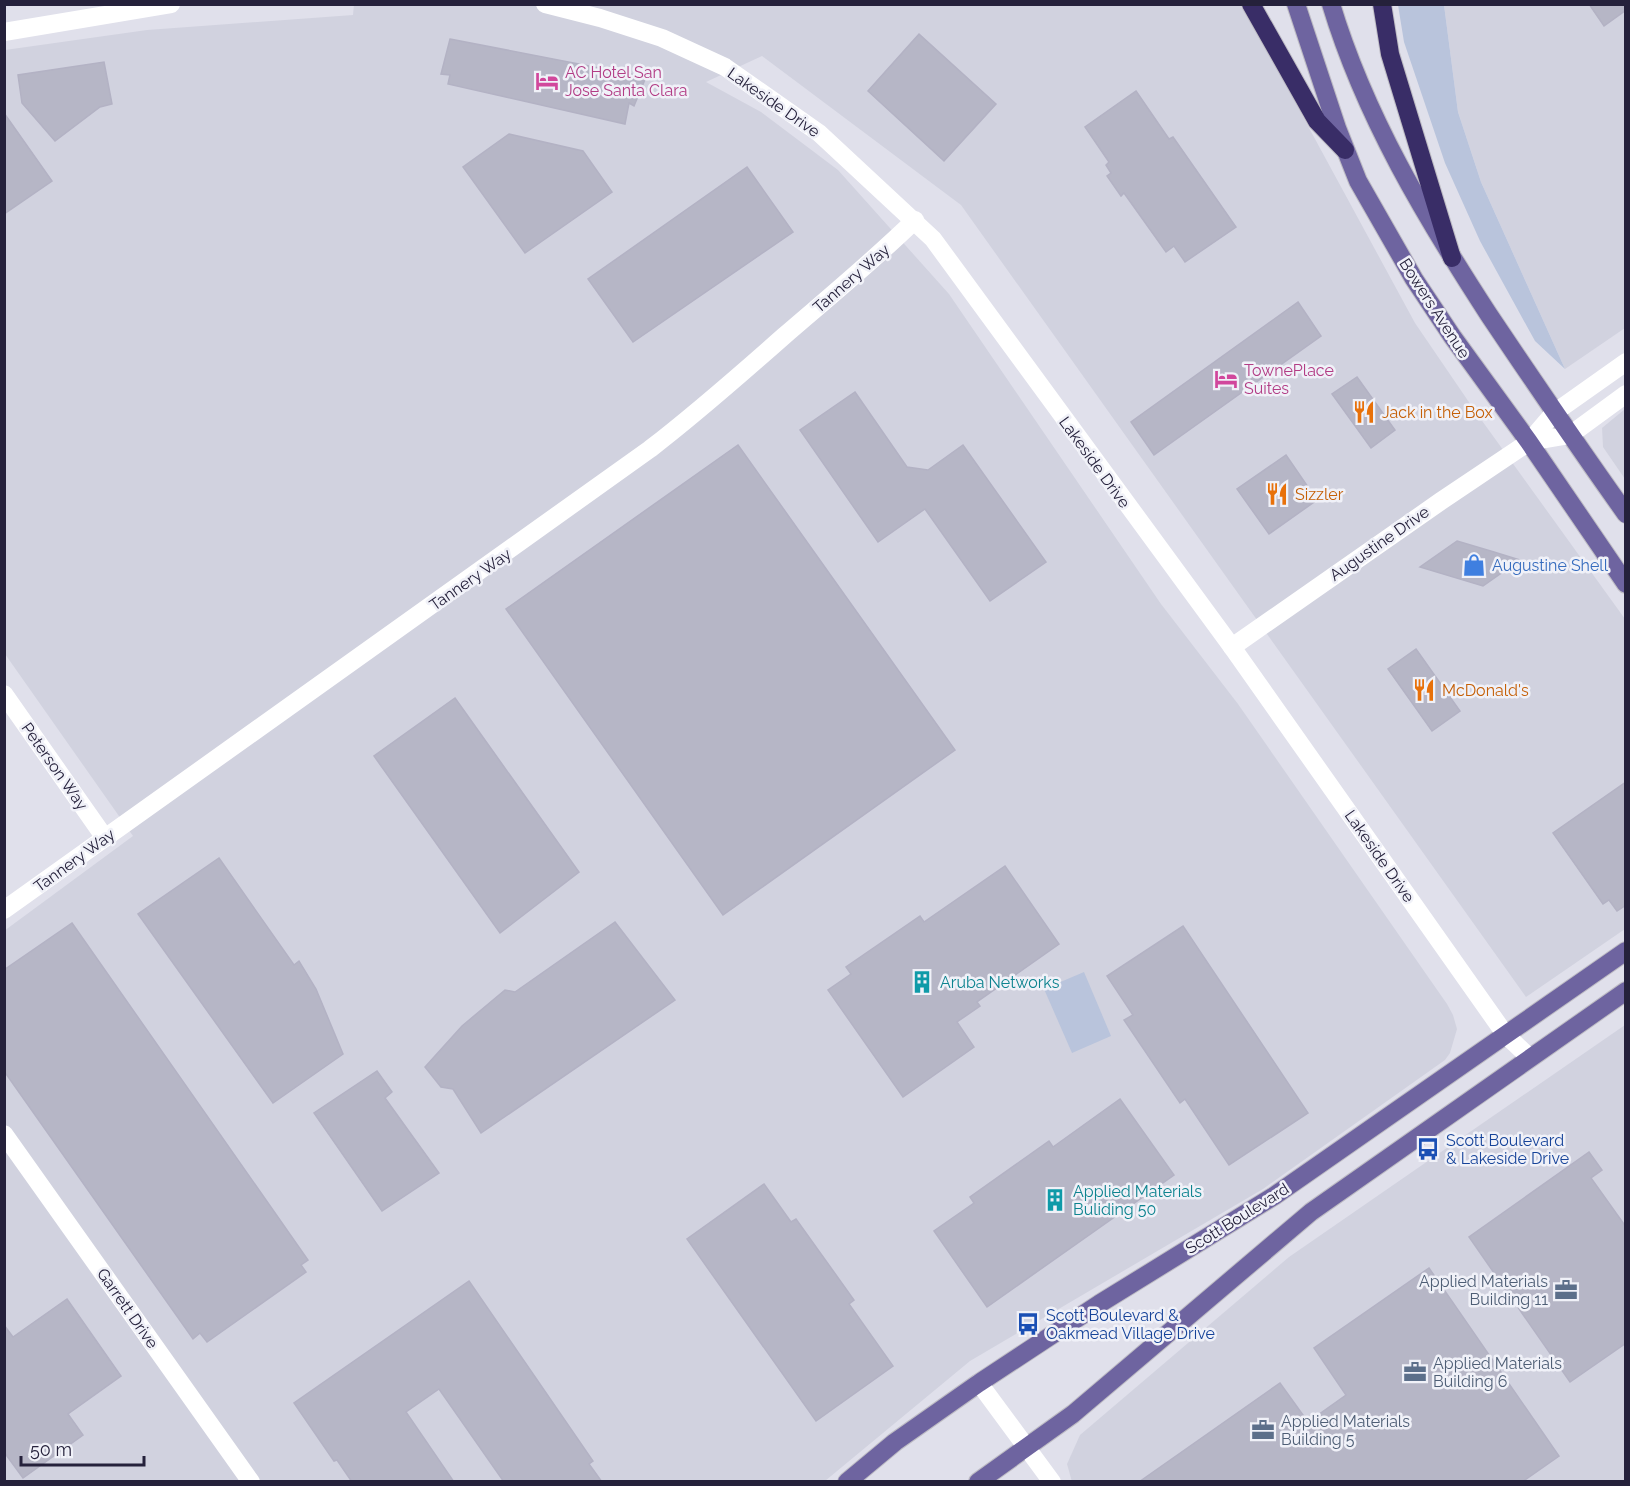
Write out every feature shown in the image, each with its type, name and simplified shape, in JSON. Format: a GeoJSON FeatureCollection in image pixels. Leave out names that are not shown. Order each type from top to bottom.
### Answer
{"type":"FeatureCollection","features":[{"type":"Feature","properties":{"kind":"highway"},"geometry":{"type":"LineString","coordinates":[[1251,4],[1317,121],[1345,150]]}},
{"type":"Feature","properties":{"kind":"highway"},"geometry":{"type":"LineString","coordinates":[[1382,4],[1390,54],[1452,258]]}},
{"type":"Feature","properties":{"kind":"main road","name":"Bowers Avenue"},"geometry":{"type":"LineString","coordinates":[[1296,4],[1345,150],[1358,181],[1414,279],[1626,584]]}},
{"type":"Feature","properties":{"kind":"main road"},"geometry":{"type":"LineString","coordinates":[[1331,4],[1339,32],[1372,114],[1452,258],[1554,413],[1626,514]]}},
{"type":"Feature","properties":{"kind":"main road","name":"Scott Boulevard"},"geometry":{"type":"LineString","coordinates":[[847,1482],[895,1442],[980,1383],[1099,1304],[1274,1196],[1626,951]]}},
{"type":"Feature","properties":{"kind":"main road"},"geometry":{"type":"LineString","coordinates":[[978,1482],[1073,1414],[1311,1212],[1626,991]]}},
{"type":"Feature","properties":{"kind":"street"},"geometry":{"type":"LineString","coordinates":[[4,32],[171,4]]}},
{"type":"Feature","properties":{"kind":"street","name":"Lakeside Drive"},"geometry":{"type":"LineString","coordinates":[[545,4],[600,18],[662,38],[725,68],[819,133],[933,239],[1232,647],[1504,1034],[1529,1057]]}},
{"type":"Feature","properties":{"kind":"street","name":"Tannery Way"},"geometry":{"type":"LineString","coordinates":[[4,910],[525,540],[681,425],[886,249],[915,220]]}},
{"type":"Feature","properties":{"kind":"street","name":"Augustine Drive"},"geometry":{"type":"LineString","coordinates":[[1232,647],[1431,507],[1529,442],[1554,413],[1626,362]]}},
{"type":"Feature","properties":{"kind":"street","name":"Augustine Drive"},"geometry":{"type":"LineString","coordinates":[[1529,442],[1570,435],[1626,394]]}},
{"type":"Feature","properties":{"kind":"street","name":"Peterson Way"},"geometry":{"type":"LineString","coordinates":[[4,693],[105,838]]}},
{"type":"Feature","properties":{"kind":"street","name":"Garrett Drive"},"geometry":{"type":"LineString","coordinates":[[4,1134],[251,1482]]}},
{"type":"Feature","properties":{"kind":"street"},"geometry":{"type":"LineString","coordinates":[[980,1383],[1052,1482]]}},
{"type":"Feature","properties":{"kind":"shaded area"},"geometry":{"type":"Polygon","coordinates":[[[354,4],[1240,5],[1415,323],[1475,411],[1625,619],[1625,929],[1526,997],[961,205],[762,56],[706,82],[761,112],[838,170],[949,294],[1161,604],[1238,704],[1447,1004],[1457,1029],[1450,1053],[1445,1060],[1263,1189],[970,1361],[825,1481],[5,1481],[4,931],[133,836],[5,654],[5,50],[147,30],[353,15],[354,4]]]}},
{"type":"Feature","properties":{"kind":"shaded area"},"geometry":{"type":"Polygon","coordinates":[[[1398,5],[1444,5],[1458,112],[1481,182],[1565,369],[1535,341],[1480,241],[1445,163],[1404,42],[1398,5]]]}},
{"type":"Feature","properties":{"kind":"shaded area"},"geometry":{"type":"Polygon","coordinates":[[[1444,5],[1625,5],[1625,328],[1565,369],[1481,182],[1458,112],[1444,5]]]}},
{"type":"Feature","properties":{"kind":"shaded area"},"geometry":{"type":"Polygon","coordinates":[[[1625,409],[1625,479],[1603,447],[1602,428],[1625,409]]]}},
{"type":"Feature","properties":{"kind":"shaded area"},"geometry":{"type":"Polygon","coordinates":[[[1084,972],[1111,1036],[1072,1053],[1044,989],[1084,972]]]}},
{"type":"Feature","properties":{"kind":"shaded area"},"geometry":{"type":"Polygon","coordinates":[[[1625,1025],[1625,1481],[1072,1482],[1067,1464],[1080,1435],[1289,1257],[1625,1025]]]}},
{"type":"Feature","properties":{"kind":"building"},"geometry":{"type":"Polygon","coordinates":[[[1589,4],[1626,4],[1626,10],[1604,26],[1589,4]]]}},
{"type":"Feature","properties":{"kind":"building"},"geometry":{"type":"Polygon","coordinates":[[[919,34],[996,104],[944,161],[868,91],[919,34]]]}},
{"type":"Feature","properties":{"kind":"building","name":"AC Hotel San Jose Santa Clara"},"geometry":{"type":"Polygon","coordinates":[[[450,39],[646,77],[634,106],[629,103],[625,124],[448,84],[450,75],[441,74],[450,39]]]}},
{"type":"Feature","properties":{"kind":"building"},"geometry":{"type":"Polygon","coordinates":[[[104,62],[112,104],[100,107],[55,141],[22,103],[18,75],[104,62]]]}},
{"type":"Feature","properties":{"kind":"building"},"geometry":{"type":"Polygon","coordinates":[[[1136,91],[1169,139],[1173,137],[1236,227],[1185,262],[1174,246],[1166,252],[1124,193],[1121,196],[1107,176],[1111,173],[1106,165],[1109,162],[1085,127],[1136,91]]]}},
{"type":"Feature","properties":{"kind":"building"},"geometry":{"type":"Polygon","coordinates":[[[4,113],[52,181],[4,214],[4,113]]]}},
{"type":"Feature","properties":{"kind":"building"},"geometry":{"type":"Polygon","coordinates":[[[509,134],[583,151],[612,192],[525,253],[463,167],[509,134]]]}},
{"type":"Feature","properties":{"kind":"building"},"geometry":{"type":"Polygon","coordinates":[[[747,167],[793,232],[633,342],[588,279],[747,167]]]}},
{"type":"Feature","properties":{"kind":"building","name":"TownePlace Suites"},"geometry":{"type":"Polygon","coordinates":[[[1298,302],[1321,336],[1154,455],[1131,422],[1298,302]]]}},
{"type":"Feature","properties":{"kind":"building","name":"Jack in the Box"},"geometry":{"type":"Polygon","coordinates":[[[1357,377],[1395,430],[1371,448],[1332,394],[1357,377]]]}},
{"type":"Feature","properties":{"kind":"building"},"geometry":{"type":"Polygon","coordinates":[[[855,392],[907,467],[928,470],[963,445],[1046,562],[990,601],[925,509],[878,542],[800,430],[855,392]]]}},
{"type":"Feature","properties":{"kind":"building"},"geometry":{"type":"Polygon","coordinates":[[[738,445],[955,750],[723,915],[506,609],[738,445]]]}},
{"type":"Feature","properties":{"kind":"building","name":"Sizzler"},"geometry":{"type":"Polygon","coordinates":[[[1286,455],[1317,500],[1269,534],[1237,489],[1286,455]]]}},
{"type":"Feature","properties":{"kind":"building","name":"Augustine Shell"},"geometry":{"type":"Polygon","coordinates":[[[1457,541],[1520,560],[1483,586],[1420,567],[1457,541]]]}},
{"type":"Feature","properties":{"kind":"building","name":"McDonald's"},"geometry":{"type":"Polygon","coordinates":[[[1416,649],[1460,711],[1432,731],[1388,669],[1416,649]]]}},
{"type":"Feature","properties":{"kind":"building"},"geometry":{"type":"Polygon","coordinates":[[[455,698],[579,872],[500,933],[374,756],[455,698]]]}},
{"type":"Feature","properties":{"kind":"building"},"geometry":{"type":"Polygon","coordinates":[[[1626,782],[1626,905],[1617,911],[1609,900],[1603,904],[1553,833],[1626,782]]]}},
{"type":"Feature","properties":{"kind":"building"},"geometry":{"type":"Polygon","coordinates":[[[219,858],[294,965],[299,961],[316,989],[343,1054],[273,1103],[138,914],[219,858]]]}},
{"type":"Feature","properties":{"kind":"building","name":"Aruba Networks"},"geometry":{"type":"Polygon","coordinates":[[[1005,866],[1059,944],[977,1002],[980,1006],[957,1022],[974,1047],[903,1097],[828,990],[851,974],[846,967],[920,916],[924,922],[1005,866]]]}},
{"type":"Feature","properties":{"kind":"building"},"geometry":{"type":"Polygon","coordinates":[[[615,922],[675,1000],[481,1133],[453,1089],[441,1087],[425,1067],[462,1026],[505,990],[515,992],[615,922]]]}},
{"type":"Feature","properties":{"kind":"building"},"geometry":{"type":"Polygon","coordinates":[[[72,923],[308,1260],[301,1265],[306,1272],[207,1342],[200,1333],[193,1339],[4,1071],[4,970],[72,923]]]}},
{"type":"Feature","properties":{"kind":"building"},"geometry":{"type":"Polygon","coordinates":[[[1183,926],[1308,1113],[1229,1165],[1185,1099],[1180,1103],[1124,1020],[1133,1015],[1107,976],[1183,926]]]}},
{"type":"Feature","properties":{"kind":"building"},"geometry":{"type":"Polygon","coordinates":[[[377,1071],[392,1092],[385,1098],[439,1173],[382,1211],[314,1113],[377,1071]]]}},
{"type":"Feature","properties":{"kind":"building","name":"Applied Materials Buliding 50"},"geometry":{"type":"Polygon","coordinates":[[[1120,1099],[1174,1175],[987,1307],[934,1231],[974,1203],[970,1197],[1049,1141],[1053,1147],[1120,1099]]]}},
{"type":"Feature","properties":{"kind":"building","name":"Applied Materials Building 11"},"geometry":{"type":"Polygon","coordinates":[[[1589,1152],[1602,1170],[1591,1178],[1626,1227],[1626,1343],[1570,1382],[1469,1237],[1589,1152]]]}},
{"type":"Feature","properties":{"kind":"building"},"geometry":{"type":"Polygon","coordinates":[[[764,1184],[791,1222],[796,1219],[854,1300],[849,1304],[893,1366],[816,1421],[687,1239],[764,1184]]]}},
{"type":"Feature","properties":{"kind":"building","name":"Applied Materials Building 6"},"geometry":{"type":"Polygon","coordinates":[[[1429,1268],[1559,1456],[1522,1482],[1139,1482],[1280,1383],[1308,1422],[1346,1395],[1314,1348],[1429,1268]]]}},
{"type":"Feature","properties":{"kind":"building"},"geometry":{"type":"Polygon","coordinates":[[[469,1281],[593,1461],[589,1464],[602,1482],[504,1482],[439,1389],[406,1412],[454,1482],[352,1482],[337,1460],[334,1461],[294,1403],[469,1281]]]}},
{"type":"Feature","properties":{"kind":"building"},"geometry":{"type":"Polygon","coordinates":[[[67,1299],[121,1376],[68,1414],[83,1435],[23,1478],[4,1452],[4,1325],[13,1337],[67,1299]]]}},
{"type":"Feature","properties":{"kind":"place","name":"AC Hotel San Jose Santa Clara"},"geometry":{"type":"Point","coordinates":[547,81]}},
{"type":"Feature","properties":{"kind":"place","name":"TownePlace Suites"},"geometry":{"type":"Point","coordinates":[1226,379]}},
{"type":"Feature","properties":{"kind":"place","name":"Jack in the Box"},"geometry":{"type":"Point","coordinates":[1364,412]}},
{"type":"Feature","properties":{"kind":"place","name":"Sizzler"},"geometry":{"type":"Point","coordinates":[1277,494]}},
{"type":"Feature","properties":{"kind":"place","name":"Augustine Shell"},"geometry":{"type":"Point","coordinates":[1474,565]}},
{"type":"Feature","properties":{"kind":"place","name":"McDonald's"},"geometry":{"type":"Point","coordinates":[1424,690]}},
{"type":"Feature","properties":{"kind":"place","name":"Aruba Networks"},"geometry":{"type":"Point","coordinates":[922,982]}},
{"type":"Feature","properties":{"kind":"place","name":"Scott Boulevard & Lakeside Drive"},"geometry":{"type":"Point","coordinates":[1428,1149]}},
{"type":"Feature","properties":{"kind":"place","name":"Applied Materials Buliding 50"},"geometry":{"type":"Point","coordinates":[1055,1200]}},
{"type":"Feature","properties":{"kind":"place","name":"Applied Materials Building 11"},"geometry":{"type":"Point","coordinates":[1566,1290]}},
{"type":"Feature","properties":{"kind":"place","name":"Scott Boulevard & Oakmead Village Drive"},"geometry":{"type":"Point","coordinates":[1028,1324]}},
{"type":"Feature","properties":{"kind":"place","name":"Applied Materials Building 6"},"geometry":{"type":"Point","coordinates":[1415,1372]}},
{"type":"Feature","properties":{"kind":"place","name":"Applied Materials Building 5"},"geometry":{"type":"Point","coordinates":[1263,1430]}}]}
